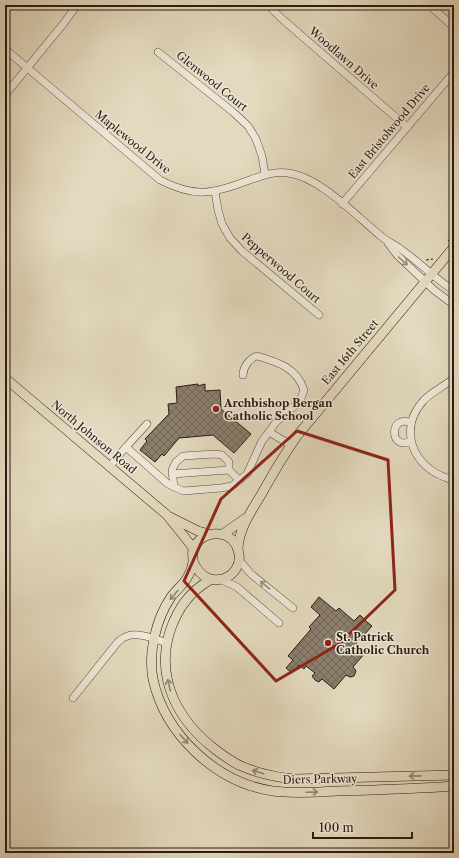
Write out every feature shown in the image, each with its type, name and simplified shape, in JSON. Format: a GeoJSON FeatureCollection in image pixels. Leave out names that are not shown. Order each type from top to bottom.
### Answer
{"type":"FeatureCollection","features":[{"type":"Feature","properties":{"kind":"main road","name":"East 16th Street"},"geometry":{"type":"LineString","coordinates":[[238,549],[238,540],[246,518],[291,445],[314,414],[429,277],[450,246]]}},
{"type":"Feature","properties":{"kind":"main road","name":"North Johnson Road"},"geometry":{"type":"LineString","coordinates":[[5,378],[167,515],[194,549]]}},
{"type":"Feature","properties":{"kind":"main road","name":"North Johnson Road"},"geometry":{"type":"LineString","coordinates":[[167,515],[198,531],[209,534]]}},
{"type":"Feature","properties":{"kind":"main road","name":"East 16th Street"},"geometry":{"type":"LineString","coordinates":[[223,534],[246,518]]}},
{"type":"Feature","properties":{"kind":"main road"},"geometry":{"type":"LineString","coordinates":[[209,534],[223,534],[233,541],[238,549],[238,566],[232,574],[222,580],[210,580],[202,576],[196,570],[193,562],[194,549],[199,540],[209,534]]}},
{"type":"Feature","properties":{"kind":"main road","name":"Diers Parkway"},"geometry":{"type":"LineString","coordinates":[[193,562],[188,577],[166,605],[153,639],[152,676],[155,689],[166,716],[193,750],[221,772],[252,786],[274,791],[303,792],[454,786]]}},
{"type":"Feature","properties":{"kind":"main road","name":"Diers Parkway"},"geometry":{"type":"LineString","coordinates":[[210,580],[202,584],[185,602],[176,615],[167,643],[166,666],[168,683],[173,698],[180,714],[202,740],[228,759],[241,766],[267,775],[294,779],[454,775]]}},
{"type":"Feature","properties":{"kind":"street"},"geometry":{"type":"LineString","coordinates":[[5,95],[64,23],[76,5]]}},
{"type":"Feature","properties":{"kind":"street","name":"Woodlawn Drive"},"geometry":{"type":"LineString","coordinates":[[268,5],[407,127]]}},
{"type":"Feature","properties":{"kind":"street"},"geometry":{"type":"LineString","coordinates":[[429,5],[454,27]]}},
{"type":"Feature","properties":{"kind":"street","name":"Maplewood Drive"},"geometry":{"type":"LineString","coordinates":[[5,49],[160,180],[174,187],[188,191],[215,192],[266,174],[288,173],[301,176],[318,184],[384,239],[397,255],[429,277]]}},
{"type":"Feature","properties":{"kind":"street","name":"Glenwood Court"},"geometry":{"type":"LineString","coordinates":[[158,52],[233,112],[248,126],[256,139],[266,174]]}},
{"type":"Feature","properties":{"kind":"street","name":"East Bristolwood Drive"},"geometry":{"type":"LineString","coordinates":[[342,204],[454,72]]}},
{"type":"Feature","properties":{"kind":"street","name":"Pepperwood Court"},"geometry":{"type":"LineString","coordinates":[[215,192],[222,224],[230,238],[242,251],[319,315]]}},
{"type":"Feature","properties":{"kind":"street"},"geometry":{"type":"LineString","coordinates":[[429,277],[454,291]]}},
{"type":"Feature","properties":{"kind":"street"},"geometry":{"type":"LineString","coordinates":[[429,277],[434,290],[454,305]]}},
{"type":"Feature","properties":{"kind":"street"},"geometry":{"type":"LineString","coordinates":[[126,447],[158,476],[174,487],[183,491],[232,486],[247,474],[262,441],[276,422],[300,400],[304,390],[296,374],[290,369],[257,356],[248,363],[242,375]]}},
{"type":"Feature","properties":{"kind":"street"},"geometry":{"type":"LineString","coordinates":[[454,378],[425,399],[417,410],[410,432],[414,451],[423,463],[435,473],[454,481]]}},
{"type":"Feature","properties":{"kind":"street"},"geometry":{"type":"LineString","coordinates":[[411,442],[404,443],[395,438],[394,430],[401,422],[412,423]]}},
{"type":"Feature","properties":{"kind":"street"},"geometry":{"type":"LineString","coordinates":[[110,466],[147,424]]}},
{"type":"Feature","properties":{"kind":"street"},"geometry":{"type":"LineString","coordinates":[[269,432],[291,445]]}},
{"type":"Feature","properties":{"kind":"street"},"geometry":{"type":"LineString","coordinates":[[174,487],[172,470],[176,462],[183,456],[187,455],[222,455],[229,462],[230,470],[240,480]]}},
{"type":"Feature","properties":{"kind":"street"},"geometry":{"type":"LineString","coordinates":[[172,474],[230,470]]}},
{"type":"Feature","properties":{"kind":"street"},"geometry":{"type":"LineString","coordinates":[[239,560],[251,574],[293,608]]}},
{"type":"Feature","properties":{"kind":"street"},"geometry":{"type":"LineString","coordinates":[[222,580],[237,587],[279,623]]}},
{"type":"Feature","properties":{"kind":"street"},"geometry":{"type":"LineString","coordinates":[[73,698],[117,643],[125,637],[138,635],[167,643]]}},
{"type":"Feature","properties":{"kind":"path"},"geometry":{"type":"LineString","coordinates":[[450,246],[454,234]]}},
{"type":"Feature","properties":{"kind":"path"},"geometry":{"type":"LineString","coordinates":[[426,260],[433,259]]}},
{"type":"Feature","properties":{"kind":"highlighted area"},"geometry":{"type":"Polygon","coordinates":[[[297,431],[388,460],[395,590],[339,644],[276,681],[184,581],[221,499],[297,431]]]}},
{"type":"Feature","properties":{"kind":"building","name":"Archbishop Bergan Catholic School"},"geometry":{"type":"Polygon","coordinates":[[[198,384],[198,386],[205,384],[205,391],[220,390],[221,409],[251,434],[234,453],[213,435],[179,438],[164,456],[162,454],[155,462],[140,450],[147,441],[145,439],[169,414],[168,404],[177,403],[176,387],[198,384]]]}},
{"type":"Feature","properties":{"kind":"building","name":"St. Patrick Catholic Church"},"geometry":{"type":"Polygon","coordinates":[[[319,597],[336,611],[339,608],[354,621],[360,615],[372,626],[356,644],[365,653],[353,667],[356,671],[354,676],[350,677],[346,675],[334,689],[322,679],[319,682],[315,680],[312,676],[315,673],[306,666],[304,669],[299,665],[292,673],[286,668],[293,660],[288,656],[311,629],[309,627],[320,615],[311,607],[319,597]]]}},
{"type":"Feature","properties":{"kind":"place","name":"Archbishop Bergan Catholic School"},"geometry":{"type":"Point","coordinates":[216,409]}},
{"type":"Feature","properties":{"kind":"place","name":"St. Patrick Catholic Church"},"geometry":{"type":"Point","coordinates":[328,643]}}]}
